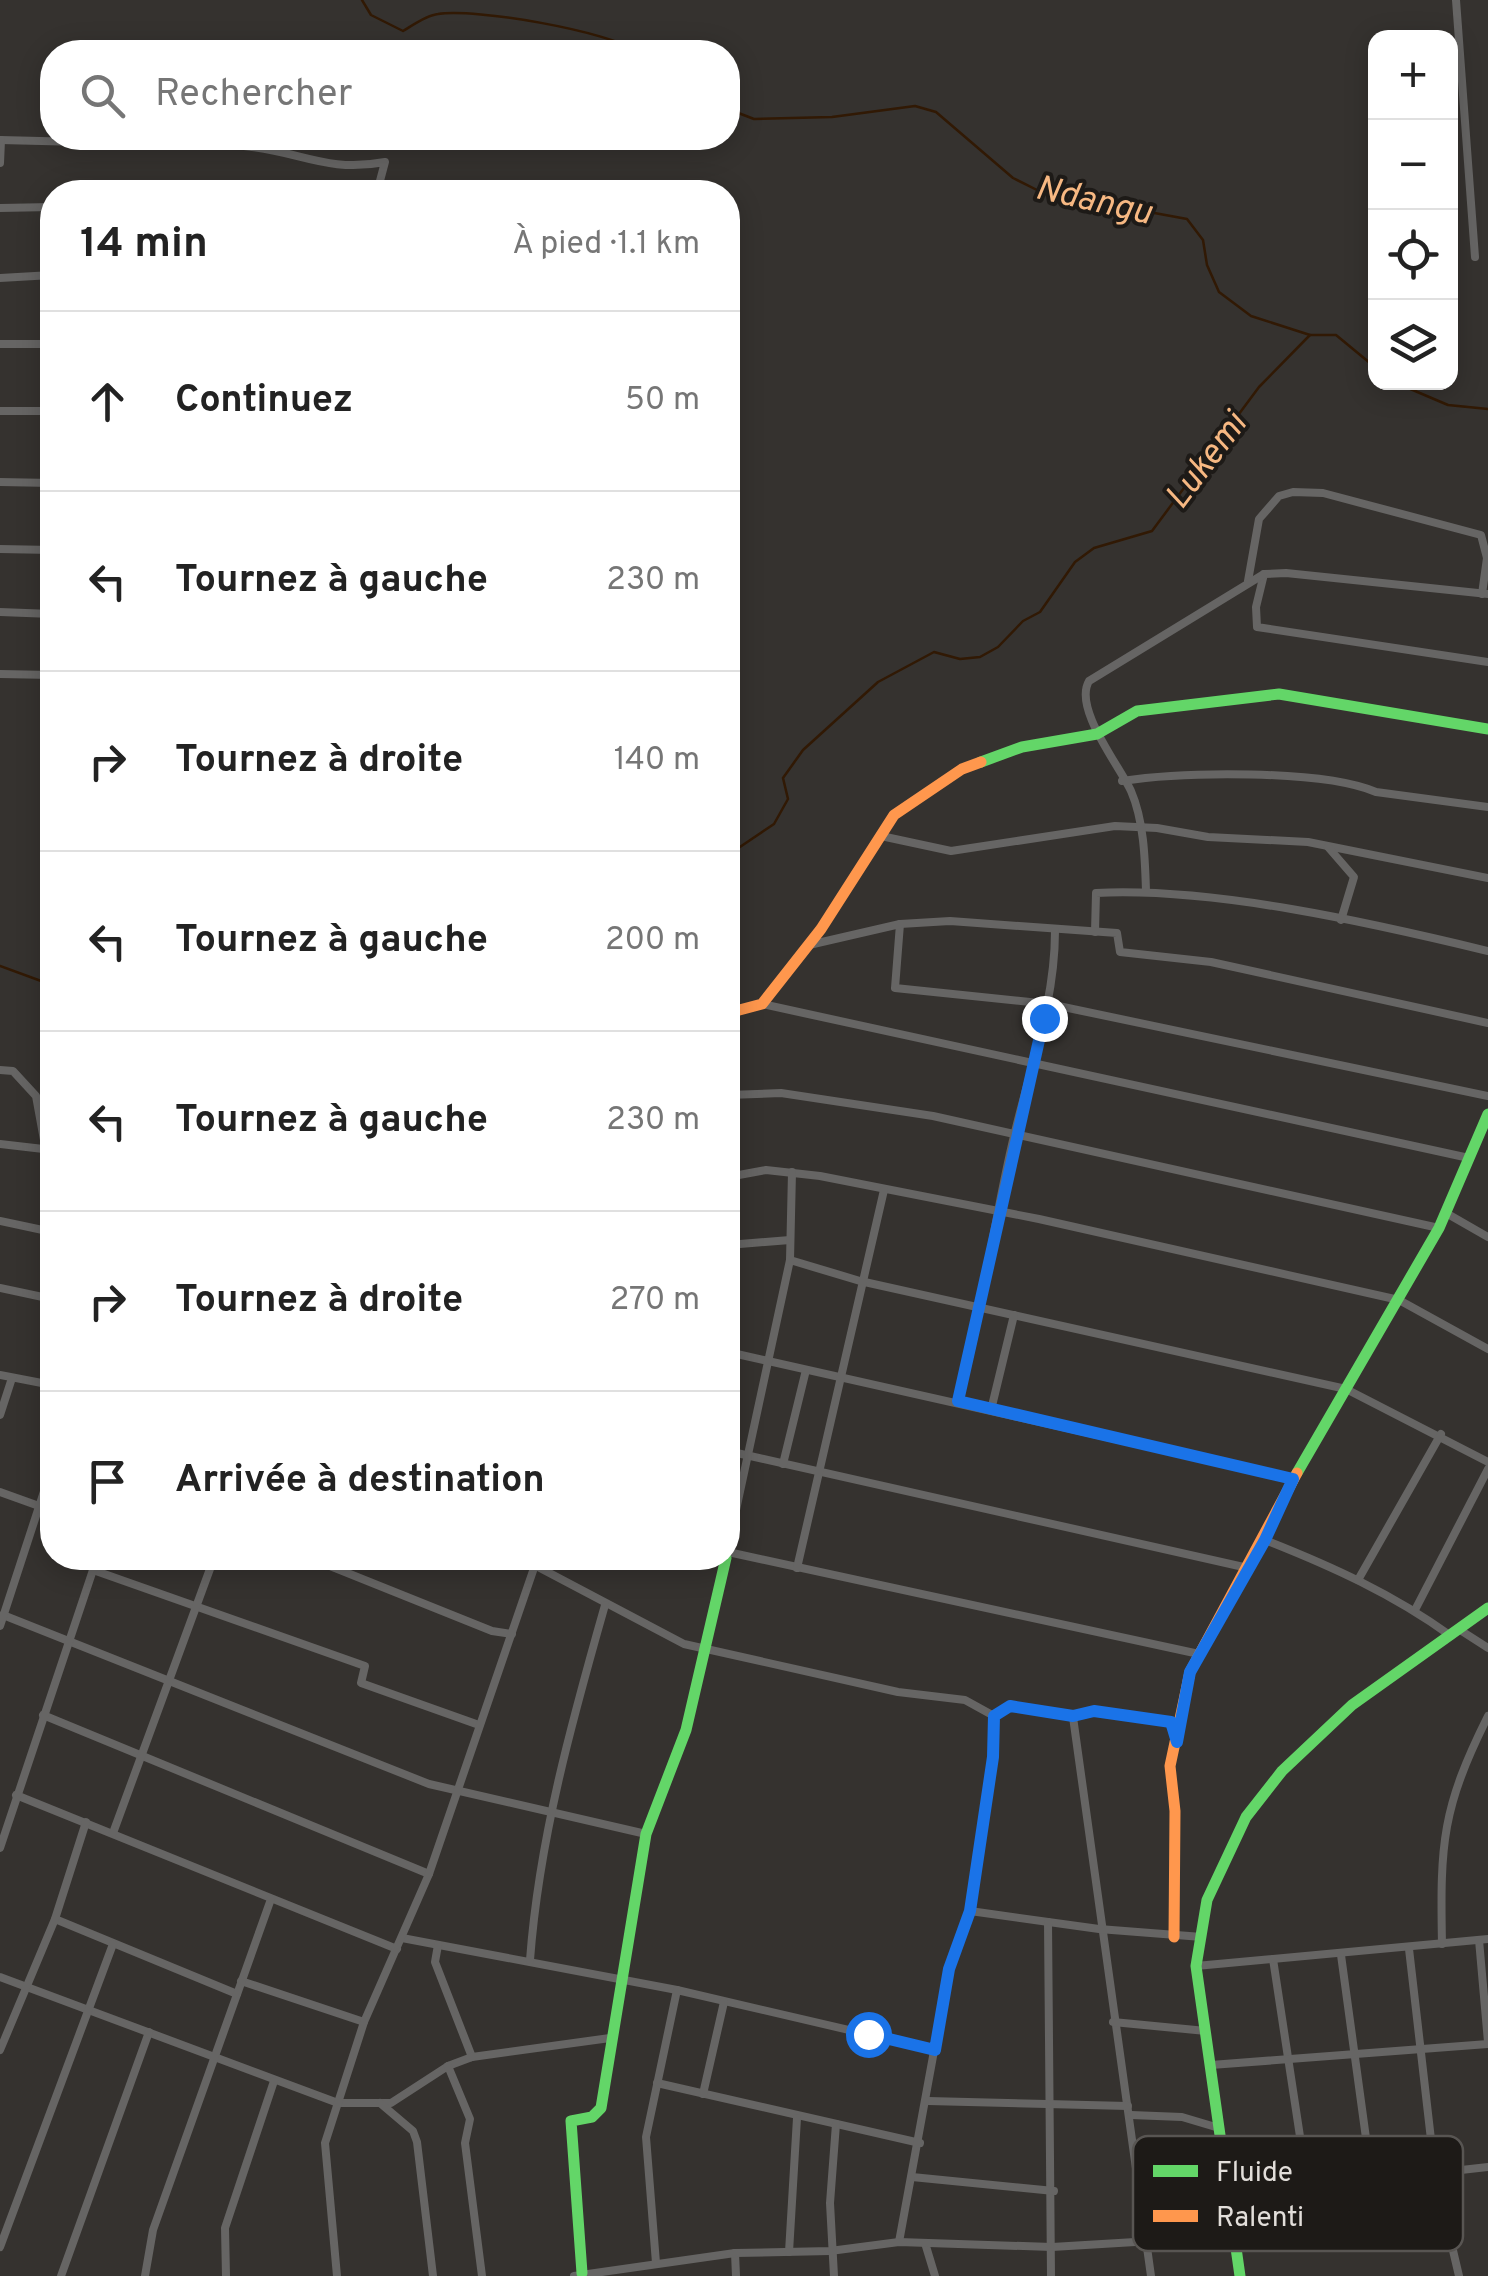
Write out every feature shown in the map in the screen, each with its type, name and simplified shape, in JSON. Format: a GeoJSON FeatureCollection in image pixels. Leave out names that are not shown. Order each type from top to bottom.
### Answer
{"type":"FeatureCollection","features":[{"type":"Feature","properties":{"kind":"street"},"geometry":{"type":"LineString","coordinates":[[1456,0],[1475,257]]}},
{"type":"Feature","properties":{"kind":"street"},"geometry":{"type":"LineString","coordinates":[[0,163],[1,140],[40,141]]}},
{"type":"Feature","properties":{"kind":"street"},"geometry":{"type":"LineString","coordinates":[[279,150],[322,165],[350,168],[385,162],[380,180]]}},
{"type":"Feature","properties":{"kind":"street"},"geometry":{"type":"LineString","coordinates":[[0,208],[40,207]]}},
{"type":"Feature","properties":{"kind":"street"},"geometry":{"type":"LineString","coordinates":[[0,278],[40,276]]}},
{"type":"Feature","properties":{"kind":"street"},"geometry":{"type":"LineString","coordinates":[[0,344],[40,344]]}},
{"type":"Feature","properties":{"kind":"street"},"geometry":{"type":"LineString","coordinates":[[0,411],[40,411]]}},
{"type":"Feature","properties":{"kind":"street"},"geometry":{"type":"LineString","coordinates":[[0,482],[40,483]]}},
{"type":"Feature","properties":{"kind":"street"},"geometry":{"type":"LineString","coordinates":[[1146,891],[1145,850],[1130,788],[1122,781],[1110,746],[1098,734],[1083,701],[1089,681],[1264,574],[1286,572],[1485,594],[1488,558],[1481,536],[1323,492],[1279,496],[1264,512],[1248,582]]}},
{"type":"Feature","properties":{"kind":"street"},"geometry":{"type":"LineString","coordinates":[[0,548],[40,550]]}},
{"type":"Feature","properties":{"kind":"street"},"geometry":{"type":"LineString","coordinates":[[1264,574],[1256,606],[1257,628],[1488,662]]}},
{"type":"Feature","properties":{"kind":"street"},"geometry":{"type":"LineString","coordinates":[[0,612],[40,614]]}},
{"type":"Feature","properties":{"kind":"street"},"geometry":{"type":"LineString","coordinates":[[0,674],[40,675]]}},
{"type":"Feature","properties":{"kind":"street"},"geometry":{"type":"LineString","coordinates":[[762,1004],[808,945],[894,815],[962,769],[1022,747],[1098,734],[1137,712],[1278,694],[1488,729]]}},
{"type":"Feature","properties":{"kind":"street"},"geometry":{"type":"LineString","coordinates":[[1122,781],[1177,773],[1260,776],[1360,785],[1376,792],[1488,807]]}},
{"type":"Feature","properties":{"kind":"street"},"geometry":{"type":"LineString","coordinates":[[879,835],[951,851],[1056,833],[1139,828],[1328,847],[1488,878]]}},
{"type":"Feature","properties":{"kind":"street"},"geometry":{"type":"LineString","coordinates":[[1328,847],[1354,877],[1341,920]]}},
{"type":"Feature","properties":{"kind":"street"},"geometry":{"type":"LineString","coordinates":[[1095,932],[1096,894],[1146,891],[1341,920],[1488,951]]}},
{"type":"Feature","properties":{"kind":"street"},"geometry":{"type":"LineString","coordinates":[[808,945],[900,924],[950,921],[1118,933],[1120,952],[1211,962],[1488,1023]]}},
{"type":"Feature","properties":{"kind":"street"},"geometry":{"type":"LineString","coordinates":[[900,924],[895,988],[1049,1004],[1488,1096]]}},
{"type":"Feature","properties":{"kind":"street"},"geometry":{"type":"LineString","coordinates":[[958,1401],[1014,1133],[1049,1004],[1055,931]]}},
{"type":"Feature","properties":{"kind":"street"},"geometry":{"type":"LineString","coordinates":[[740,1009],[762,1004],[1469,1158]]}},
{"type":"Feature","properties":{"kind":"street"},"geometry":{"type":"LineString","coordinates":[[0,1070],[13,1071],[36,1096],[40,1113]]}},
{"type":"Feature","properties":{"kind":"street"},"geometry":{"type":"LineString","coordinates":[[740,1095],[781,1093],[873,1104],[1439,1228]]}},
{"type":"Feature","properties":{"kind":"street"},"geometry":{"type":"LineString","coordinates":[[1174,1937],[1175,1811],[1170,1766],[1190,1672],[1265,1540],[1293,1479],[1439,1228],[1488,1114]]}},
{"type":"Feature","properties":{"kind":"street"},"geometry":{"type":"LineString","coordinates":[[0,1144],[40,1149]]}},
{"type":"Feature","properties":{"kind":"street"},"geometry":{"type":"LineString","coordinates":[[740,1498],[790,1260],[792,1172]]}},
{"type":"Feature","properties":{"kind":"street"},"geometry":{"type":"LineString","coordinates":[[740,1173],[792,1172],[999,1211],[1399,1300],[1488,1349]]}},
{"type":"Feature","properties":{"kind":"street"},"geometry":{"type":"LineString","coordinates":[[797,1568],[884,1190]]}},
{"type":"Feature","properties":{"kind":"street"},"geometry":{"type":"LineString","coordinates":[[1446,1213],[1488,1237]]}},
{"type":"Feature","properties":{"kind":"street"},"geometry":{"type":"LineString","coordinates":[[0,1222],[40,1230]]}},
{"type":"Feature","properties":{"kind":"street"},"geometry":{"type":"LineString","coordinates":[[740,1243],[790,1240]]}},
{"type":"Feature","properties":{"kind":"street"},"geometry":{"type":"LineString","coordinates":[[790,1260],[860,1281],[1346,1389],[1441,1434],[1488,1465],[1415,1610]]}},
{"type":"Feature","properties":{"kind":"street"},"geometry":{"type":"LineString","coordinates":[[0,1288],[40,1296]]}},
{"type":"Feature","properties":{"kind":"street"},"geometry":{"type":"LineString","coordinates":[[990,1410],[1014,1315]]}},
{"type":"Feature","properties":{"kind":"street"},"geometry":{"type":"LineString","coordinates":[[740,1354],[1293,1479]]}},
{"type":"Feature","properties":{"kind":"street"},"geometry":{"type":"LineString","coordinates":[[782,1464],[806,1370]]}},
{"type":"Feature","properties":{"kind":"street"},"geometry":{"type":"LineString","coordinates":[[0,1375],[40,1383]]}},
{"type":"Feature","properties":{"kind":"street"},"geometry":{"type":"LineString","coordinates":[[0,1415],[12,1378]]}},
{"type":"Feature","properties":{"kind":"street"},"geometry":{"type":"LineString","coordinates":[[1358,1580],[1441,1434]]}},
{"type":"Feature","properties":{"kind":"street"},"geometry":{"type":"LineString","coordinates":[[740,1454],[1248,1568]]}},
{"type":"Feature","properties":{"kind":"street"},"geometry":{"type":"LineString","coordinates":[[0,1492],[39,1506]]}},
{"type":"Feature","properties":{"kind":"street"},"geometry":{"type":"LineString","coordinates":[[0,1626],[40,1503]]}},
{"type":"Feature","properties":{"kind":"street"},"geometry":{"type":"LineString","coordinates":[[1265,1540],[1358,1580],[1488,1648]]}},
{"type":"Feature","properties":{"kind":"street"},"geometry":{"type":"LineString","coordinates":[[740,1555],[1200,1654]]}},
{"type":"Feature","properties":{"kind":"street"},"geometry":{"type":"LineString","coordinates":[[0,1848],[93,1570],[197,1603],[365,1666],[361,1683],[478,1725]]}},
{"type":"Feature","properties":{"kind":"street"},"geometry":{"type":"LineString","coordinates":[[113,1833],[209,1570]]}},
{"type":"Feature","properties":{"kind":"street"},"geometry":{"type":"LineString","coordinates":[[340,1570],[492,1631],[512,1634]]}},
{"type":"Feature","properties":{"kind":"street"},"geometry":{"type":"LineString","coordinates":[[337,2276],[326,2143],[364,2022],[429,1874],[534,1570]]}},
{"type":"Feature","properties":{"kind":"street"},"geometry":{"type":"LineString","coordinates":[[542,1570],[684,1644],[885,1690],[964,1700],[994,1716]]}},
{"type":"Feature","properties":{"kind":"street"},"geometry":{"type":"LineString","coordinates":[[723,1570],[686,1730],[646,1834],[598,2114],[570,2120],[578,2274],[734,2254],[830,2251],[900,2242],[1052,2247],[1133,2244]]}},
{"type":"Feature","properties":{"kind":"street"},"geometry":{"type":"LineString","coordinates":[[530,1960],[534,1901],[604,1604]]}},
{"type":"Feature","properties":{"kind":"street"},"geometry":{"type":"LineString","coordinates":[[1224,2136],[1196,1966],[1207,1900],[1223,1860],[1246,1817],[1282,1771],[1352,1705],[1488,1608]]}},
{"type":"Feature","properties":{"kind":"street"},"geometry":{"type":"LineString","coordinates":[[3,1616],[456,1793],[646,1834]]}},
{"type":"Feature","properties":{"kind":"street"},"geometry":{"type":"LineString","coordinates":[[994,1716],[1010,1706],[1073,1716],[1094,1711],[1171,1722],[1177,1742]]}},
{"type":"Feature","properties":{"kind":"street"},"geometry":{"type":"LineString","coordinates":[[43,1716],[429,1874]]}},
{"type":"Feature","properties":{"kind":"street"},"geometry":{"type":"LineString","coordinates":[[900,2242],[949,1969],[970,1911],[993,1757],[994,1716]]}},
{"type":"Feature","properties":{"kind":"street"},"geometry":{"type":"LineString","coordinates":[[1073,1716],[1099,1929],[1133,2136]]}},
{"type":"Feature","properties":{"kind":"street"},"geometry":{"type":"LineString","coordinates":[[1442,1944],[1441,1842],[1458,1777],[1488,1716]]}},
{"type":"Feature","properties":{"kind":"street"},"geometry":{"type":"LineString","coordinates":[[16,1795],[397,1949]]}},
{"type":"Feature","properties":{"kind":"street"},"geometry":{"type":"LineString","coordinates":[[0,2050],[55,1919],[86,1822]]}},
{"type":"Feature","properties":{"kind":"street"},"geometry":{"type":"LineString","coordinates":[[145,2276],[154,2230],[271,1899]]}},
{"type":"Feature","properties":{"kind":"street"},"geometry":{"type":"LineString","coordinates":[[970,1911],[1099,1929],[1202,1937]]}},
{"type":"Feature","properties":{"kind":"street"},"geometry":{"type":"LineString","coordinates":[[55,1919],[237,1994]]}},
{"type":"Feature","properties":{"kind":"street"},"geometry":{"type":"LineString","coordinates":[[1048,1922],[1045,1977],[1054,2190],[1051,2276]]}},
{"type":"Feature","properties":{"kind":"street"},"geometry":{"type":"LineString","coordinates":[[402,1938],[677,1990],[935,2050]]}},
{"type":"Feature","properties":{"kind":"street"},"geometry":{"type":"LineString","coordinates":[[1196,1966],[1483,1940],[1488,2043],[1212,2065]]}},
{"type":"Feature","properties":{"kind":"street"},"geometry":{"type":"LineString","coordinates":[[0,2246],[113,1944]]}},
{"type":"Feature","properties":{"kind":"street"},"geometry":{"type":"LineString","coordinates":[[438,1944],[434,1962],[472,2057]]}},
{"type":"Feature","properties":{"kind":"street"},"geometry":{"type":"LineString","coordinates":[[1410,1949],[1431,2136]]}},
{"type":"Feature","properties":{"kind":"street"},"geometry":{"type":"LineString","coordinates":[[1341,1955],[1367,2136]]}},
{"type":"Feature","properties":{"kind":"street"},"geometry":{"type":"LineString","coordinates":[[1273,1959],[1300,2136]]}},
{"type":"Feature","properties":{"kind":"street"},"geometry":{"type":"LineString","coordinates":[[0,1977],[338,2103],[380,2103],[401,2098],[448,2066],[472,2057],[610,2038]]}},
{"type":"Feature","properties":{"kind":"street"},"geometry":{"type":"LineString","coordinates":[[241,1982],[364,2022]]}},
{"type":"Feature","properties":{"kind":"street"},"geometry":{"type":"LineString","coordinates":[[656,2263],[646,2137],[677,1990]]}},
{"type":"Feature","properties":{"kind":"street"},"geometry":{"type":"LineString","coordinates":[[704,2094],[724,2002]]}},
{"type":"Feature","properties":{"kind":"street"},"geometry":{"type":"LineString","coordinates":[[1113,2022],[1206,2031]]}},
{"type":"Feature","properties":{"kind":"street"},"geometry":{"type":"LineString","coordinates":[[61,2276],[149,2032]]}},
{"type":"Feature","properties":{"kind":"street"},"geometry":{"type":"LineString","coordinates":[[448,2066],[470,2119],[466,2143],[482,2276]]}},
{"type":"Feature","properties":{"kind":"street"},"geometry":{"type":"LineString","coordinates":[[226,2276],[225,2228],[274,2080]]}},
{"type":"Feature","properties":{"kind":"street"},"geometry":{"type":"LineString","coordinates":[[657,2083],[796,2118],[920,2142]]}},
{"type":"Feature","properties":{"kind":"street"},"geometry":{"type":"LineString","coordinates":[[928,2101],[1051,2106],[1093,2102],[1182,2117],[1223,2129]]}},
{"type":"Feature","properties":{"kind":"street"},"geometry":{"type":"LineString","coordinates":[[380,2103],[412,2130],[418,2142],[433,2276]]}},
{"type":"Feature","properties":{"kind":"street"},"geometry":{"type":"LineString","coordinates":[[790,2252],[796,2118]]}},
{"type":"Feature","properties":{"kind":"street"},"geometry":{"type":"LineString","coordinates":[[834,2276],[830,2251],[836,2124]]}},
{"type":"Feature","properties":{"kind":"street"},"geometry":{"type":"LineString","coordinates":[[1463,2171],[1488,2168]]}},
{"type":"Feature","properties":{"kind":"street"},"geometry":{"type":"LineString","coordinates":[[912,2178],[1054,2190]]}},
{"type":"Feature","properties":{"kind":"street"},"geometry":{"type":"LineString","coordinates":[[925,2243],[935,2276]]}},
{"type":"Feature","properties":{"kind":"street"},"geometry":{"type":"LineString","coordinates":[[1147,2251],[1151,2276]]}},
{"type":"Feature","properties":{"kind":"street"},"geometry":{"type":"LineString","coordinates":[[1236,2251],[1240,2276]]}},
{"type":"Feature","properties":{"kind":"street"},"geometry":{"type":"LineString","coordinates":[[1452,2251],[1458,2276]]}},
{"type":"Feature","properties":{"kind":"street"},"geometry":{"type":"LineString","coordinates":[[734,2254],[736,2276]]}},
{"type":"Feature","properties":{"kind":"waterway","name":"Ndangu"},"geometry":{"type":"LineString","coordinates":[[362,0],[371,15],[403,31],[434,15],[481,14],[572,29],[612,40]]}},
{"type":"Feature","properties":{"kind":"waterway","name":"Ndangu"},"geometry":{"type":"LineString","coordinates":[[740,114],[754,119],[832,117],[915,106],[936,112],[1013,178],[1039,191],[1070,187],[1111,205],[1187,219],[1203,240],[1207,265],[1219,292],[1251,316],[1310,335],[1336,335],[1368,361]]}},
{"type":"Feature","properties":{"kind":"waterway","name":"Lukemi"},"geometry":{"type":"LineString","coordinates":[[740,847],[774,824],[788,799],[783,778],[803,750],[878,682],[934,652],[960,659],[980,657],[1040,612],[1075,562],[1094,548],[1152,531],[1259,387],[1310,335]]}},
{"type":"Feature","properties":{"kind":"waterway","name":"Lukemi"},"geometry":{"type":"LineString","coordinates":[[1413,390],[1448,405],[1488,409]]}},
{"type":"Feature","properties":{"kind":"waterway","name":"Lukemi"},"geometry":{"type":"LineString","coordinates":[[0,966],[40,981]]}},
{"type":"Feature","properties":{"kind":"traffic: fast"},"geometry":{"type":"LineString","coordinates":[[981,762],[1022,747],[1097,734],[1137,711],[1279,694],[1488,729]]}},
{"type":"Feature","properties":{"kind":"traffic: fast"},"geometry":{"type":"LineString","coordinates":[[1297,1473],[1439,1228],[1488,1114]]}},
{"type":"Feature","properties":{"kind":"traffic: fast"},"geometry":{"type":"LineString","coordinates":[[582,2273],[571,2121],[592,2117],[601,2108],[646,1834],[686,1730],[723,1570]]}},
{"type":"Feature","properties":{"kind":"traffic: fast"},"geometry":{"type":"LineString","coordinates":[[1220,2136],[1196,1966],[1207,1900],[1246,1817],[1282,1771],[1352,1705],[1488,1608]]}},
{"type":"Feature","properties":{"kind":"traffic: fast"},"geometry":{"type":"LineString","coordinates":[[1236,2251],[1240,2276]]}},
{"type":"Feature","properties":{"kind":"traffic: slow"},"geometry":{"type":"LineString","coordinates":[[740,1010],[762,1004],[821,929],[894,815],[962,769],[981,762]]}},
{"type":"Feature","properties":{"kind":"traffic: slow"},"geometry":{"type":"LineString","coordinates":[[1174,1937],[1175,1811],[1170,1766],[1190,1672],[1297,1473]]}},
{"type":"Feature","properties":{"kind":"route"},"geometry":{"type":"LineString","coordinates":[[868,2034],[935,2050],[949,1969],[970,1911],[993,1757],[994,1716],[1010,1706],[1073,1716],[1094,1711],[1125,1714],[1171,1722],[1177,1742],[1190,1672],[1265,1540],[1293,1479],[958,1401],[972,1350],[1014,1133],[1044,1018]]}}]}
